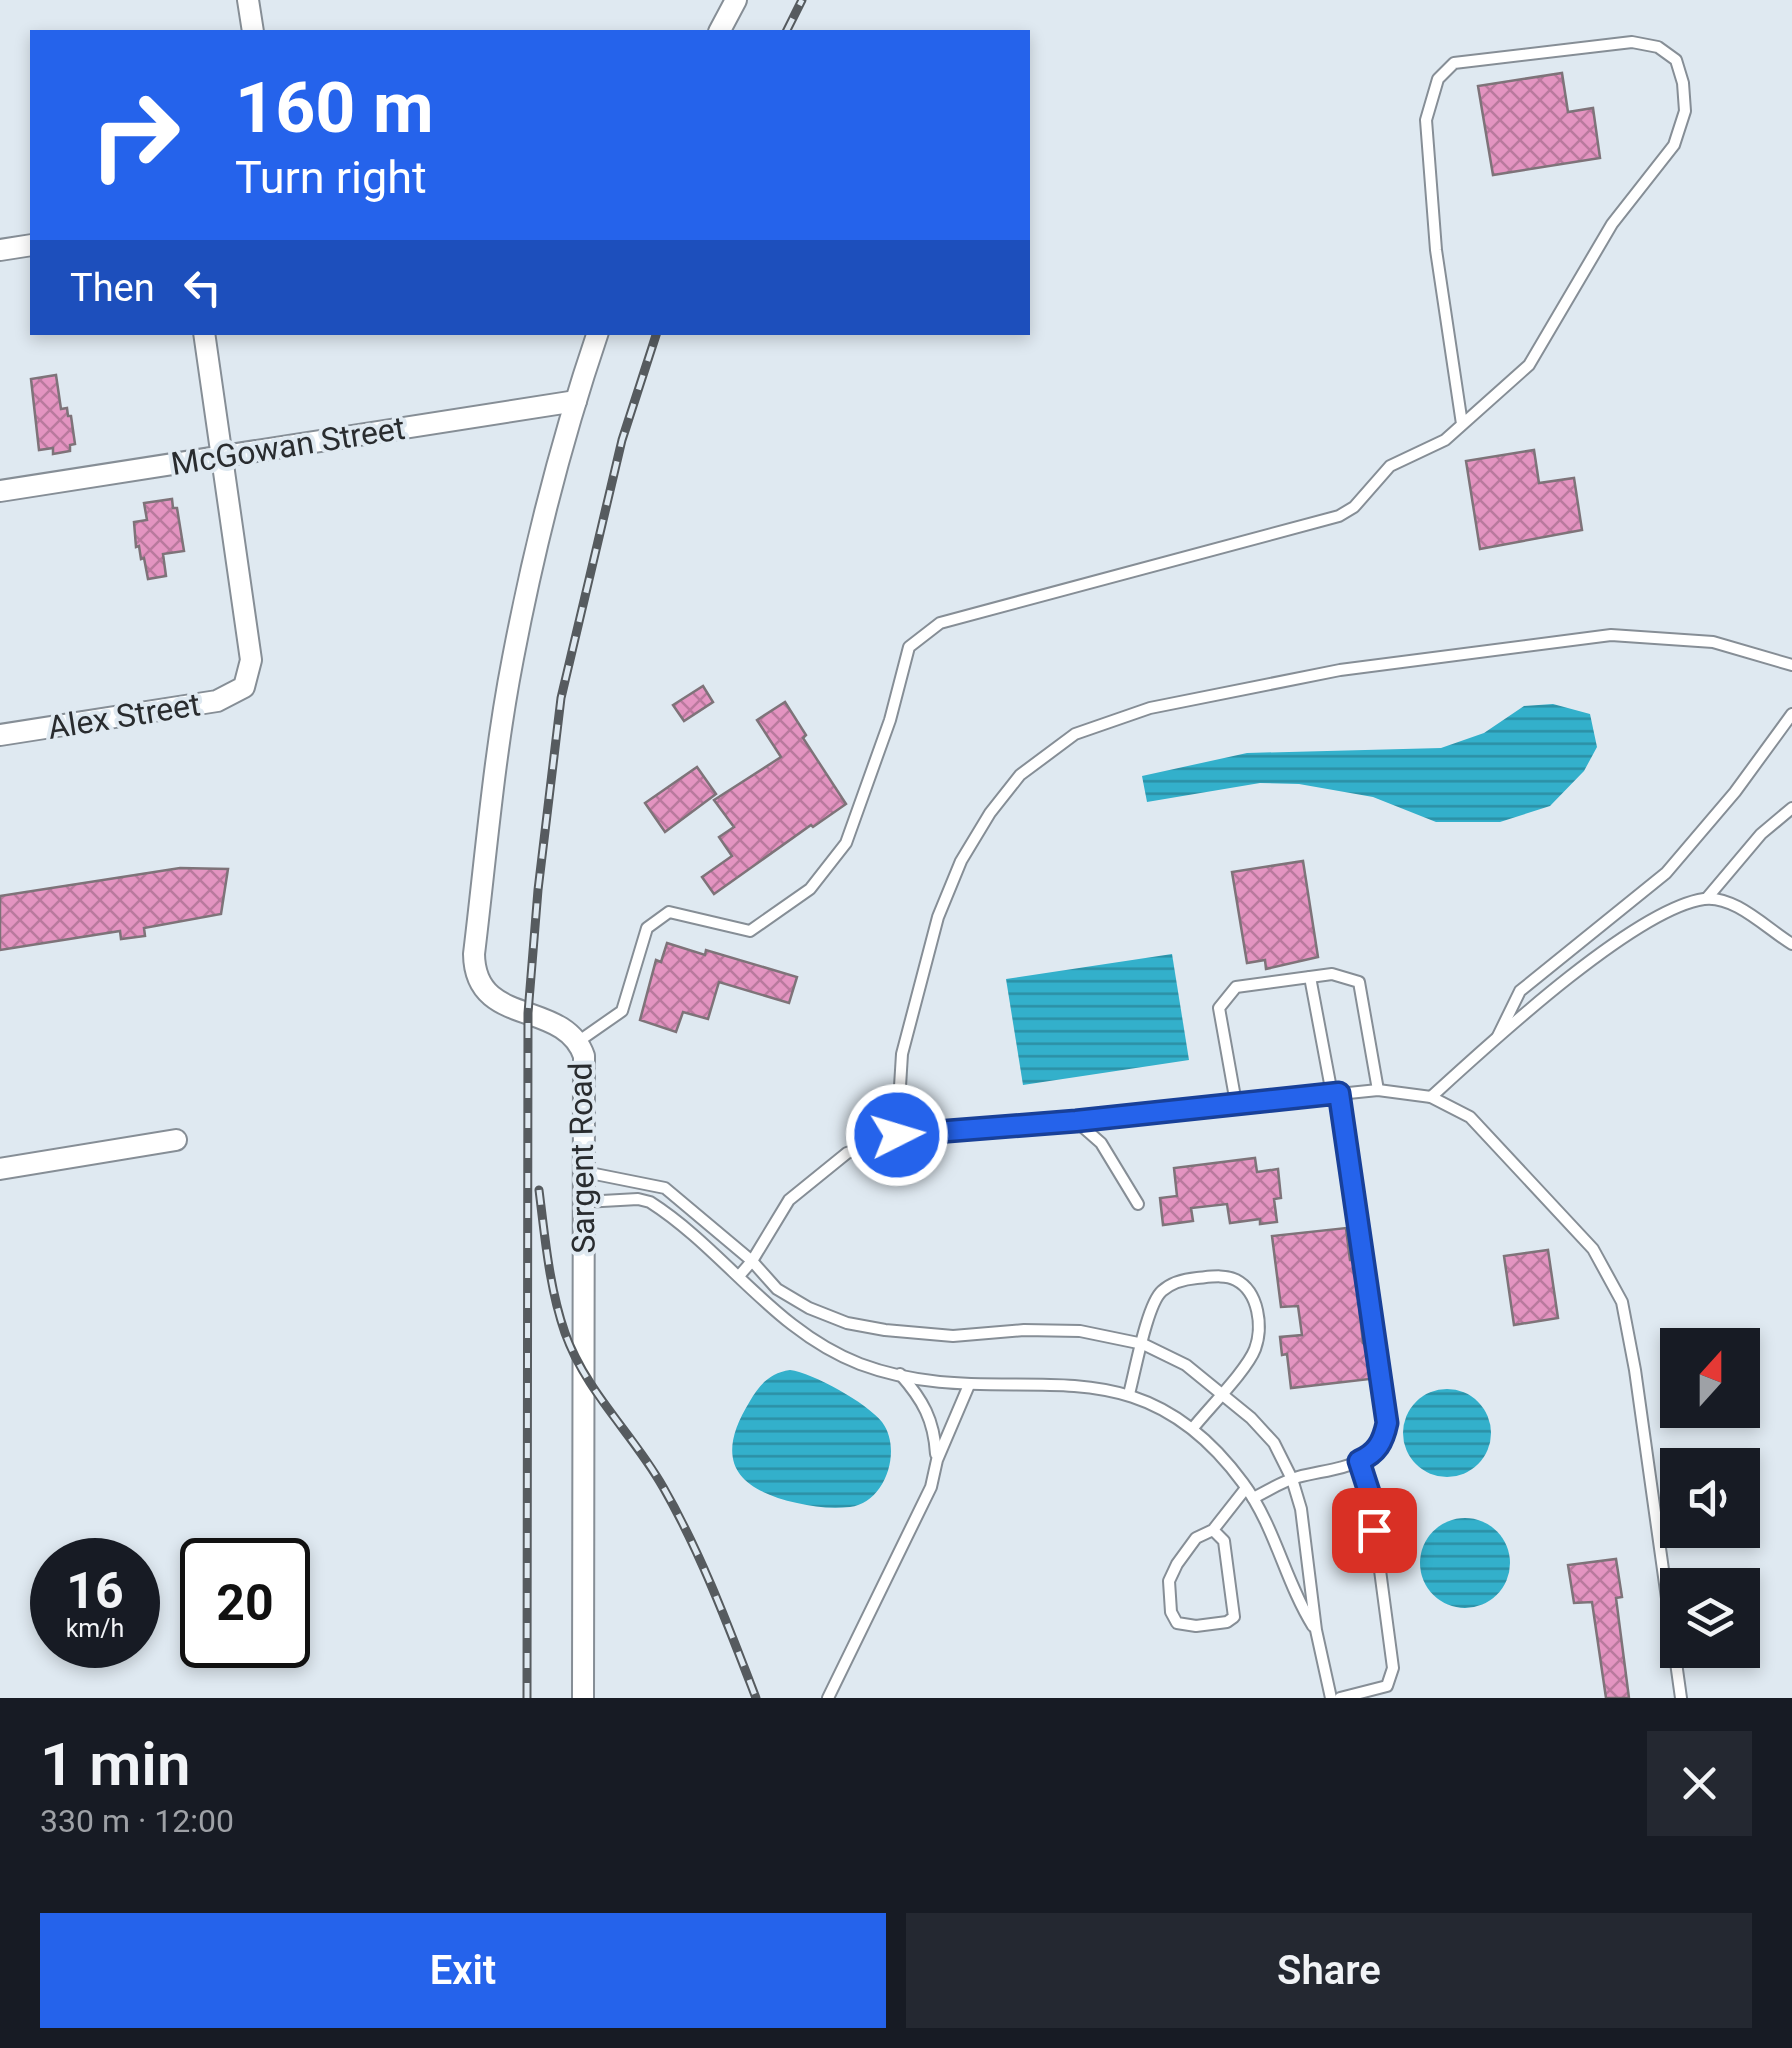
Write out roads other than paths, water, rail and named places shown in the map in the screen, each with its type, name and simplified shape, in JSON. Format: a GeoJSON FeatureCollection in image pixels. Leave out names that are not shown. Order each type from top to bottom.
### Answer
{"type":"FeatureCollection","features":[{"type":"Feature","properties":{"kind":"street"},"geometry":{"type":"LineString","coordinates":[[248,0],[253,30]]}},
{"type":"Feature","properties":{"kind":"street"},"geometry":{"type":"LineString","coordinates":[[721,30],[736,0]]}},
{"type":"Feature","properties":{"kind":"street"},"geometry":{"type":"LineString","coordinates":[[0,250],[30,245]]}},
{"type":"Feature","properties":{"kind":"street"},"geometry":{"type":"LineString","coordinates":[[204,335],[222,456]]}},
{"type":"Feature","properties":{"kind":"street","name":"Sargent Road"},"geometry":{"type":"LineString","coordinates":[[583,1698],[584,1056],[579,1041],[565,1030],[498,1000],[481,988],[474,971],[474,954],[512,660],[538,542],[597,335]]}},
{"type":"Feature","properties":{"kind":"street","name":"McGowan Street"},"geometry":{"type":"LineString","coordinates":[[0,491],[576,400]]}},
{"type":"Feature","properties":{"kind":"street","name":"Alex Street"},"geometry":{"type":"LineString","coordinates":[[0,735],[217,701],[244,687],[251,660],[222,456]]}},
{"type":"Feature","properties":{"kind":"street"},"geometry":{"type":"LineString","coordinates":[[0,1168],[176,1140]]}},
{"type":"Feature","properties":{"kind":"lane"},"geometry":{"type":"LineString","coordinates":[[579,1041],[622,1011],[647,928],[668,912],[750,932],[810,889],[846,843],[879,754],[908,647],[921,635],[940,623],[1339,516],[1354,507],[1390,466],[1444,440],[1529,365],[1612,224],[1674,145],[1685,110],[1683,83],[1676,60],[1658,47],[1632,42],[1454,64],[1438,79],[1426,120],[1436,250],[1462,424]]}},
{"type":"Feature","properties":{"kind":"lane"},"geometry":{"type":"LineString","coordinates":[[897,1135],[902,1054],[938,917],[961,861],[990,813],[1020,775],[1075,734],[1150,708],[1340,670],[1611,635],[1713,642],[1792,665]]}},
{"type":"Feature","properties":{"kind":"lane"},"geometry":{"type":"LineString","coordinates":[[1498,1036],[1520,991],[1666,873],[1735,792],[1792,714]]}},
{"type":"Feature","properties":{"kind":"lane"},"geometry":{"type":"LineString","coordinates":[[1431,1097],[1498,1036],[1655,916],[1707,898],[1761,834],[1792,808]]}},
{"type":"Feature","properties":{"kind":"lane"},"geometry":{"type":"LineString","coordinates":[[1707,898],[1739,908],[1792,944]]}},
{"type":"Feature","properties":{"kind":"lane"},"geometry":{"type":"LineString","coordinates":[[1236,1103],[1219,1008],[1236,987],[1332,974],[1360,982],[1378,1090]]}},
{"type":"Feature","properties":{"kind":"lane"},"geometry":{"type":"LineString","coordinates":[[1212,1530],[1224,1541],[1234,1616],[1227,1622],[1184,1627],[1171,1612],[1169,1581],[1196,1538],[1212,1530],[1250,1493],[1372,1455],[1384,1439],[1387,1423],[1335,1094],[1310,977]]}},
{"type":"Feature","properties":{"kind":"lane"},"geometry":{"type":"LineString","coordinates":[[739,1276],[789,1200],[847,1152],[897,1135],[1378,1090],[1431,1097],[1470,1117],[1593,1249],[1622,1302],[1636,1370],[1681,1698]]}},
{"type":"Feature","properties":{"kind":"lane"},"geometry":{"type":"LineString","coordinates":[[1076,1121],[1100,1143],[1138,1204]]}},
{"type":"Feature","properties":{"kind":"lane"},"geometry":{"type":"LineString","coordinates":[[584,1172],[666,1188],[752,1261],[777,1289],[847,1323],[953,1336],[1024,1330],[1080,1331],[1143,1344],[1186,1365],[1251,1418],[1274,1443],[1292,1479],[1301,1509],[1316,1630],[1331,1698]]}},
{"type":"Feature","properties":{"kind":"lane"},"geometry":{"type":"LineString","coordinates":[[583,1202],[650,1202],[799,1330],[859,1363],[969,1385],[1057,1383],[1129,1394],[1169,1412],[1208,1439],[1250,1493],[1291,1575],[1301,1606],[1316,1630]]}},
{"type":"Feature","properties":{"kind":"lane"},"geometry":{"type":"LineString","coordinates":[[1129,1394],[1152,1306],[1160,1292],[1185,1279],[1234,1278],[1248,1290],[1256,1305],[1258,1334],[1254,1353],[1193,1428]]}},
{"type":"Feature","properties":{"kind":"lane"},"geometry":{"type":"LineString","coordinates":[[900,1374],[917,1392],[935,1426],[937,1460]]}},
{"type":"Feature","properties":{"kind":"lane"},"geometry":{"type":"LineString","coordinates":[[828,1698],[931,1487],[937,1460],[969,1385]]}},
{"type":"Feature","properties":{"kind":"lane"},"geometry":{"type":"LineString","coordinates":[[1340,1698],[1387,1686],[1393,1668],[1370,1495],[1359,1461]]}},
{"type":"Feature","properties":{"kind":"water"},"geometry":{"type":"Polygon","coordinates":[[[1553,704],[1590,714],[1597,747],[1584,771],[1550,806],[1500,822],[1436,822],[1373,797],[1299,784],[1260,783],[1147,802],[1142,776],[1247,753],[1441,748],[1484,733],[1524,706],[1553,704]]]}},
{"type":"Feature","properties":{"kind":"water"},"geometry":{"type":"Polygon","coordinates":[[[1172,954],[1189,1060],[1023,1085],[1006,979],[1172,954]]]}},
{"type":"Feature","properties":{"kind":"water"},"geometry":{"type":"Polygon","coordinates":[[[790,1370],[839,1390],[882,1422],[891,1447],[887,1474],[873,1496],[862,1503],[817,1507],[775,1497],[745,1480],[736,1468],[733,1439],[750,1401],[766,1380],[790,1370]]]}},
{"type":"Feature","properties":{"kind":"water"},"geometry":{"type":"Polygon","coordinates":[[[1438,1389],[1456,1389],[1472,1396],[1484,1408],[1491,1433],[1484,1458],[1472,1470],[1456,1477],[1438,1477],[1422,1470],[1410,1458],[1403,1442],[1403,1424],[1410,1408],[1422,1396],[1438,1389]]]}},
{"type":"Feature","properties":{"kind":"water"},"geometry":{"type":"Polygon","coordinates":[[[1465,1518],[1490,1526],[1502,1538],[1510,1563],[1502,1588],[1490,1600],[1465,1608],[1440,1600],[1428,1588],[1420,1563],[1428,1538],[1440,1526],[1465,1518]]]}},
{"type":"Feature","properties":{"kind":"railway"},"geometry":{"type":"LineString","coordinates":[[787,30],[802,0]]}},
{"type":"Feature","properties":{"kind":"railway"},"geometry":{"type":"LineString","coordinates":[[527,1698],[528,1013],[538,890],[561,698],[622,440],[656,335]]}},
{"type":"Feature","properties":{"kind":"railway"},"geometry":{"type":"LineString","coordinates":[[539,1190],[548,1262],[565,1333],[585,1375],[677,1512],[714,1591],[756,1698]]}}]}
